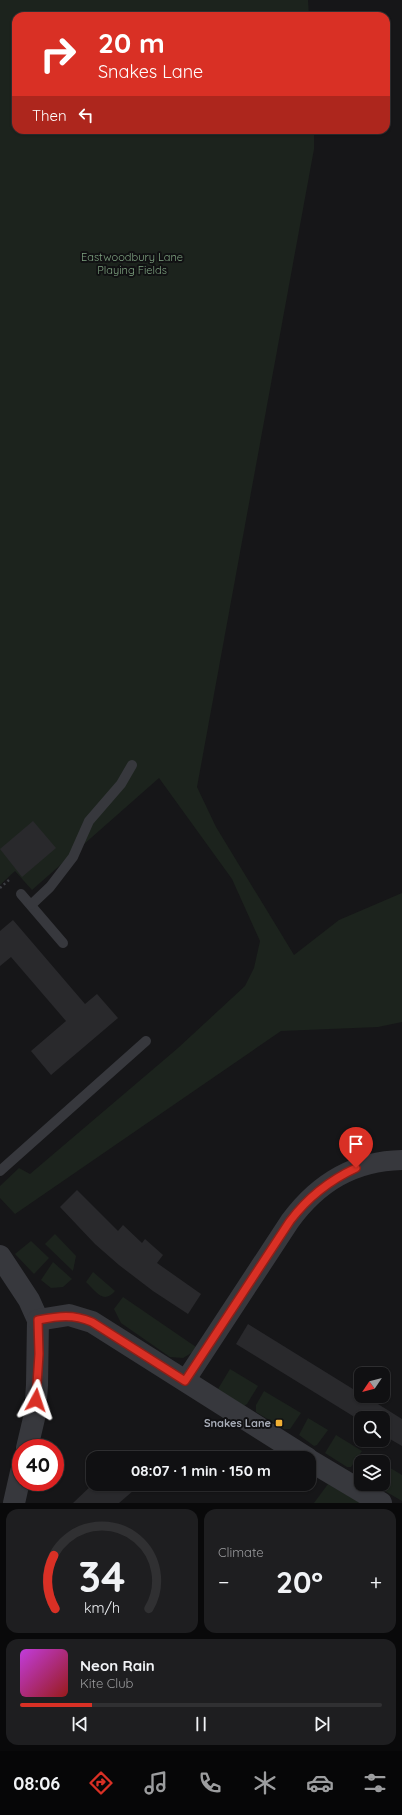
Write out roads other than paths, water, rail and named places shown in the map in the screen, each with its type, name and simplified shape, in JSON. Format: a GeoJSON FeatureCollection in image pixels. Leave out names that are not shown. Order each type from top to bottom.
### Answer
{"type":"FeatureCollection","features":[{"type":"Feature","properties":{"kind":"street"},"geometry":{"type":"LineString","coordinates":[[185,1381],[304,1202],[337,1177],[356,1168],[402,1160]]}},
{"type":"Feature","properties":{"kind":"street"},"geometry":{"type":"LineString","coordinates":[[0,1256],[29,1300],[38,1320],[35,1414],[29,1439]]}},
{"type":"Feature","properties":{"kind":"street"},"geometry":{"type":"LineString","coordinates":[[38,1320],[69,1315],[92,1322],[295,1451]]}},
{"type":"Feature","properties":{"kind":"street"},"geometry":{"type":"LineString","coordinates":[[316,1464],[381,1503]]}},
{"type":"Feature","properties":{"kind":"street"},"geometry":{"type":"LineString","coordinates":[[14,1503],[17,1491]]}},
{"type":"Feature","properties":{"kind":"lane"},"geometry":{"type":"LineString","coordinates":[[31,905],[50,887],[73,857],[89,821],[122,784],[132,765]]}},
{"type":"Feature","properties":{"kind":"lane"},"geometry":{"type":"LineString","coordinates":[[21,894],[63,943]]}},
{"type":"Feature","properties":{"kind":"lane"},"geometry":{"type":"LineString","coordinates":[[0,1171],[146,1041]]}},
{"type":"Feature","properties":{"kind":"place","name":"Snakes Lane"},"geometry":{"type":"Point","coordinates":[279,1423]}},
{"type":"Feature","properties":{"kind":"park label","name":"Eastwoodbury Lane Playing Fields"},"geometry":{"type":"Point","coordinates":[132,263]}}]}
